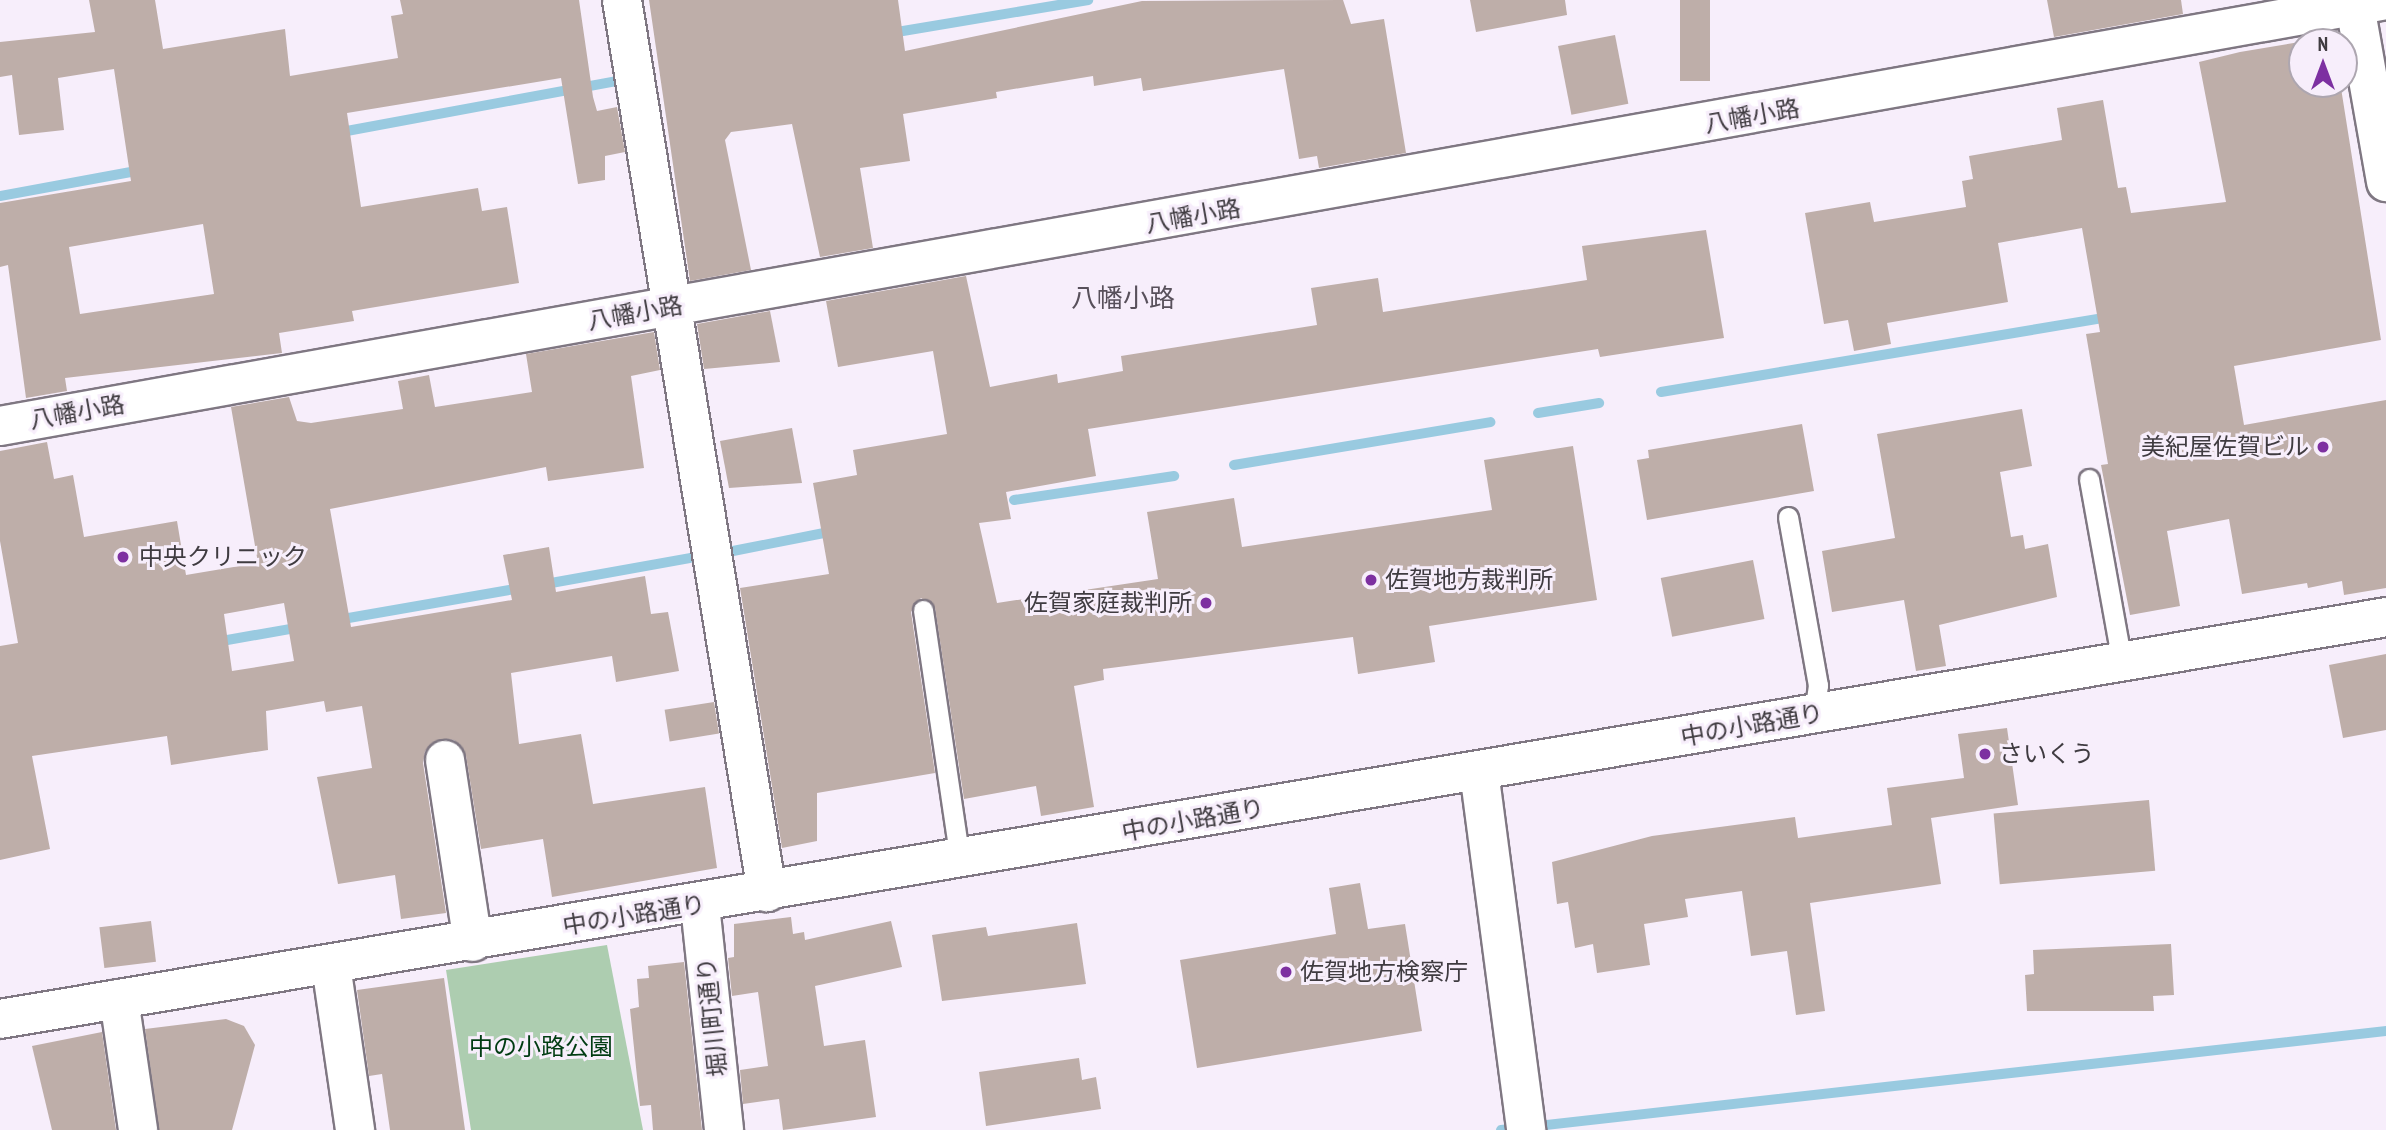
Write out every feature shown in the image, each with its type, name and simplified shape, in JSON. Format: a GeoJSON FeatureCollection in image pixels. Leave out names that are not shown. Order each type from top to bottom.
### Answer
{"type":"FeatureCollection","features":[{"type":"Feature","properties":{"kind":"street"},"geometry":{"type":"LineString","coordinates":[[622,0],[669,306],[767,892]]}},
{"type":"Feature","properties":{"kind":"street"},"geometry":{"type":"LineString","coordinates":[[2365,2],[2386,182]]}},
{"type":"Feature","properties":{"kind":"street","name":"八幡小路"},"geometry":{"type":"LineString","coordinates":[[0,426],[2365,2]]}},
{"type":"Feature","properties":{"kind":"street","name":"中の小路通り"},"geometry":{"type":"LineString","coordinates":[[0,1019],[700,905],[2386,617]]}},
{"type":"Feature","properties":{"kind":"street"},"geometry":{"type":"LineString","coordinates":[[445,760],[473,942]]}},
{"type":"Feature","properties":{"kind":"street"},"geometry":{"type":"LineString","coordinates":[[1479,771],[1525,1122]]}},
{"type":"Feature","properties":{"kind":"street","name":"堀川町通り"},"geometry":{"type":"LineString","coordinates":[[700,905],[724,1130]]}},
{"type":"Feature","properties":{"kind":"street"},"geometry":{"type":"LineString","coordinates":[[331,965],[355,1130]]}},
{"type":"Feature","properties":{"kind":"street"},"geometry":{"type":"LineString","coordinates":[[119,999],[138,1130]]}},
{"type":"Feature","properties":{"kind":"lane"},"geometry":{"type":"LineString","coordinates":[[2089,479],[2122,662]]}},
{"type":"Feature","properties":{"kind":"lane"},"geometry":{"type":"LineString","coordinates":[[1788,517],[1818,685],[1814,714]]}},
{"type":"Feature","properties":{"kind":"lane"},"geometry":{"type":"LineString","coordinates":[[923,610],[960,860]]}},
{"type":"Feature","properties":{"kind":"green space","name":"中の小路公園"},"geometry":{"type":"Polygon","coordinates":[[[607,945],[643,1130],[471,1130],[446,970],[607,945]]]}},
{"type":"Feature","properties":{"kind":"building"},"geometry":{"type":"Polygon","coordinates":[[[89,0],[155,0],[163,49],[285,29],[290,76],[398,58],[391,16],[403,14],[400,0],[579,0],[597,111],[617,107],[625,152],[605,156],[605,180],[578,184],[561,78],[347,113],[361,207],[478,188],[482,211],[507,207],[519,283],[352,311],[354,321],[279,333],[282,353],[65,378],[67,391],[26,398],[8,265],[0,267],[0,203],[131,181],[114,69],[58,78],[64,130],[19,135],[12,75],[0,77],[0,42],[95,32],[89,0]],[[203,224],[69,247],[80,314],[214,294],[203,224]]]}},
{"type":"Feature","properties":{"kind":"building"},"geometry":{"type":"Polygon","coordinates":[[[649,0],[898,0],[905,51],[1142,1],[1343,0],[1351,24],[1384,19],[1406,153],[1319,168],[1317,156],[1299,159],[1284,69],[1143,91],[1141,78],[1094,86],[1093,76],[996,92],[997,98],[903,114],[910,161],[860,168],[873,248],[820,257],[792,124],[731,132],[725,140],[751,270],[690,281],[649,0]]]}},
{"type":"Feature","properties":{"kind":"building"},"geometry":{"type":"Polygon","coordinates":[[[1470,0],[1565,0],[1567,15],[1476,32],[1470,0]]]}},
{"type":"Feature","properties":{"kind":"building"},"geometry":{"type":"Polygon","coordinates":[[[1680,0],[1710,0],[1710,81],[1680,81],[1680,0]]]}},
{"type":"Feature","properties":{"kind":"building"},"geometry":{"type":"Polygon","coordinates":[[[2047,0],[2181,0],[2183,14],[2054,37],[2047,0]]]}},
{"type":"Feature","properties":{"kind":"building"},"geometry":{"type":"Polygon","coordinates":[[[1615,35],[1628,104],[1571,115],[1558,46],[1615,35]]]}},
{"type":"Feature","properties":{"kind":"building"},"geometry":{"type":"Polygon","coordinates":[[[2288,44],[2288,98],[2343,98],[2381,340],[2234,366],[2244,425],[2386,400],[2386,588],[2344,595],[2342,581],[2308,588],[2307,583],[2242,594],[2229,519],[2167,531],[2180,606],[2130,615],[2101,465],[2108,464],[2086,334],[2100,332],[2082,228],[1998,243],[2008,302],[1887,323],[1891,344],[1854,351],[1848,320],[1824,324],[1805,213],[1870,202],[1874,222],[1966,207],[1962,181],[1973,179],[1969,156],[2062,140],[2057,108],[2103,100],[2118,188],[2126,187],[2131,213],[2226,202],[2199,62],[2288,44]]]}},
{"type":"Feature","properties":{"kind":"building"},"geometry":{"type":"Polygon","coordinates":[[[1706,230],[1724,338],[1600,357],[1598,349],[1088,429],[1096,476],[1006,492],[1011,519],[979,523],[997,603],[1158,579],[1147,512],[1234,498],[1242,547],[1492,510],[1484,460],[1573,446],[1597,600],[1429,626],[1435,662],[1358,674],[1353,637],[1103,669],[1104,680],[1074,686],[1094,807],[1041,816],[1036,786],[964,799],[935,608],[921,598],[911,612],[935,773],[817,793],[817,841],[782,848],[740,588],[829,574],[813,483],[857,475],[853,450],[947,434],[933,351],[838,367],[826,301],[966,276],[990,387],[1057,374],[1058,383],[1123,371],[1121,356],[1317,325],[1311,288],[1378,278],[1383,312],[1587,280],[1582,246],[1706,230]]]}},
{"type":"Feature","properties":{"kind":"building"},"geometry":{"type":"Polygon","coordinates":[[[770,311],[780,362],[704,369],[697,324],[770,311]]]}},
{"type":"Feature","properties":{"kind":"building"},"geometry":{"type":"Polygon","coordinates":[[[654,332],[660,370],[631,376],[644,468],[548,481],[546,467],[330,509],[351,627],[512,600],[503,555],[549,547],[556,592],[645,576],[651,614],[668,612],[679,671],[616,682],[612,656],[511,673],[519,744],[581,734],[593,804],[705,787],[717,868],[552,897],[543,839],[481,849],[466,756],[454,740],[441,739],[425,751],[423,763],[446,913],[401,919],[395,875],[338,884],[317,777],[372,768],[362,706],[326,712],[324,701],[266,711],[268,750],[171,765],[167,736],[32,756],[50,849],[0,860],[0,646],[18,643],[0,541],[0,451],[47,442],[54,479],[73,475],[84,537],[177,521],[186,575],[258,563],[231,407],[289,397],[297,421],[311,423],[403,409],[398,381],[429,375],[435,407],[532,392],[526,354],[654,332]],[[284,603],[224,614],[232,671],[294,661],[284,603]]]}},
{"type":"Feature","properties":{"kind":"building"},"geometry":{"type":"Polygon","coordinates":[[[2022,409],[2032,466],[2000,472],[2011,537],[2023,535],[2025,549],[2048,544],[2057,597],[1939,625],[1946,666],[1916,671],[1904,600],[1832,612],[1822,551],[1895,538],[1877,434],[2022,409]]]}},
{"type":"Feature","properties":{"kind":"building"},"geometry":{"type":"Polygon","coordinates":[[[1802,424],[1814,491],[1647,520],[1637,460],[1649,458],[1648,450],[1802,424]]]}},
{"type":"Feature","properties":{"kind":"building"},"geometry":{"type":"Polygon","coordinates":[[[792,428],[802,483],[729,488],[720,441],[792,428]]]}},
{"type":"Feature","properties":{"kind":"building"},"geometry":{"type":"Polygon","coordinates":[[[1753,560],[1764,619],[1672,637],[1661,578],[1753,560]]]}},
{"type":"Feature","properties":{"kind":"building"},"geometry":{"type":"Polygon","coordinates":[[[2386,654],[2386,730],[2343,738],[2329,665],[2386,654]]]}},
{"type":"Feature","properties":{"kind":"building"},"geometry":{"type":"Polygon","coordinates":[[[714,702],[719,734],[670,741],[665,710],[714,702]]]}},
{"type":"Feature","properties":{"kind":"building"},"geometry":{"type":"Polygon","coordinates":[[[2007,728],[2018,805],[1931,818],[1941,884],[1810,903],[1825,1011],[1796,1015],[1787,951],[1751,956],[1742,891],[1685,899],[1688,917],[1644,924],[1650,965],[1597,973],[1593,944],[1575,948],[1568,902],[1557,904],[1552,862],[1652,836],[1795,817],[1798,838],[1892,825],[1887,788],[1964,778],[1958,734],[2007,728]]]}},
{"type":"Feature","properties":{"kind":"building"},"geometry":{"type":"Polygon","coordinates":[[[2149,800],[2155,871],[2000,884],[1994,814],[2149,800]]]}},
{"type":"Feature","properties":{"kind":"building"},"geometry":{"type":"Polygon","coordinates":[[[1360,883],[1368,929],[1405,924],[1422,1031],[1197,1068],[1180,960],[1336,934],[1329,888],[1360,883]]]}},
{"type":"Feature","properties":{"kind":"building"},"geometry":{"type":"Polygon","coordinates":[[[791,917],[793,934],[804,932],[805,940],[891,921],[902,967],[815,986],[824,1046],[865,1040],[876,1117],[783,1130],[779,1099],[743,1104],[740,1070],[768,1066],[758,992],[732,996],[728,958],[734,957],[734,924],[791,917]]]}},
{"type":"Feature","properties":{"kind":"building"},"geometry":{"type":"Polygon","coordinates":[[[151,921],[156,962],[104,968],[99,927],[151,921]]]}},
{"type":"Feature","properties":{"kind":"building"},"geometry":{"type":"Polygon","coordinates":[[[1077,923],[1086,984],[942,1001],[932,935],[986,927],[988,936],[1077,923]]]}},
{"type":"Feature","properties":{"kind":"building"},"geometry":{"type":"Polygon","coordinates":[[[2171,944],[2174,995],[2153,996],[2154,1011],[2027,1011],[2025,975],[2034,974],[2033,950],[2171,944]]]}},
{"type":"Feature","properties":{"kind":"building"},"geometry":{"type":"Polygon","coordinates":[[[684,962],[702,1130],[653,1130],[651,1105],[640,1106],[630,1009],[639,1007],[637,979],[649,978],[648,966],[684,962]]]}},
{"type":"Feature","properties":{"kind":"building"},"geometry":{"type":"Polygon","coordinates":[[[444,978],[465,1130],[390,1130],[382,1074],[369,1076],[357,990],[444,978]]]}},
{"type":"Feature","properties":{"kind":"building"},"geometry":{"type":"Polygon","coordinates":[[[226,1019],[244,1026],[255,1045],[232,1130],[159,1130],[145,1029],[226,1019]]]}},
{"type":"Feature","properties":{"kind":"building"},"geometry":{"type":"Polygon","coordinates":[[[102,1032],[116,1130],[52,1130],[32,1046],[102,1032]]]}},
{"type":"Feature","properties":{"kind":"building"},"geometry":{"type":"Polygon","coordinates":[[[1079,1058],[1082,1080],[1096,1077],[1101,1109],[986,1126],[979,1072],[1079,1058]]]}},
{"type":"Feature","properties":{"kind":"waterway"},"geometry":{"type":"LineString","coordinates":[[891,33],[1088,0]]}},
{"type":"Feature","properties":{"kind":"waterway"},"geometry":{"type":"LineString","coordinates":[[336,133],[616,81]]}},
{"type":"Feature","properties":{"kind":"waterway"},"geometry":{"type":"LineString","coordinates":[[0,196],[142,170]]}},
{"type":"Feature","properties":{"kind":"waterway"},"geometry":{"type":"LineString","coordinates":[[1661,392],[2110,317]]}},
{"type":"Feature","properties":{"kind":"waterway"},"geometry":{"type":"LineString","coordinates":[[1538,413],[1599,403]]}},
{"type":"Feature","properties":{"kind":"waterway"},"geometry":{"type":"LineString","coordinates":[[1234,465],[1490,422]]}},
{"type":"Feature","properties":{"kind":"waterway"},"geometry":{"type":"LineString","coordinates":[[1014,500],[1174,476]]}},
{"type":"Feature","properties":{"kind":"waterway"},"geometry":{"type":"LineString","coordinates":[[733,551],[834,531]]}},
{"type":"Feature","properties":{"kind":"waterway"},"geometry":{"type":"LineString","coordinates":[[540,585],[690,558]]}},
{"type":"Feature","properties":{"kind":"waterway"},"geometry":{"type":"LineString","coordinates":[[337,620],[521,588]]}},
{"type":"Feature","properties":{"kind":"waterway"},"geometry":{"type":"LineString","coordinates":[[216,642],[301,627]]}},
{"type":"Feature","properties":{"kind":"waterway"},"geometry":{"type":"LineString","coordinates":[[1501,1130],[2386,1031]]}},
{"type":"Feature","properties":{"kind":"place","name":"美紀屋佐賀ビル"},"geometry":{"type":"Point","coordinates":[2323,447]}},
{"type":"Feature","properties":{"kind":"place","name":"中央クリニック"},"geometry":{"type":"Point","coordinates":[123,557]}},
{"type":"Feature","properties":{"kind":"place","name":"佐賀地方裁判所"},"geometry":{"type":"Point","coordinates":[1371,580]}},
{"type":"Feature","properties":{"kind":"place","name":"佐賀家庭裁判所"},"geometry":{"type":"Point","coordinates":[1206,603]}},
{"type":"Feature","properties":{"kind":"place","name":"さいくう"},"geometry":{"type":"Point","coordinates":[1985,754]}},
{"type":"Feature","properties":{"kind":"place","name":"佐賀地方検察庁"},"geometry":{"type":"Point","coordinates":[1286,972]}},
{"type":"Feature","properties":{"kind":"district","name":"八幡小路"},"geometry":{"type":"Point","coordinates":[1123,298]}}]}
